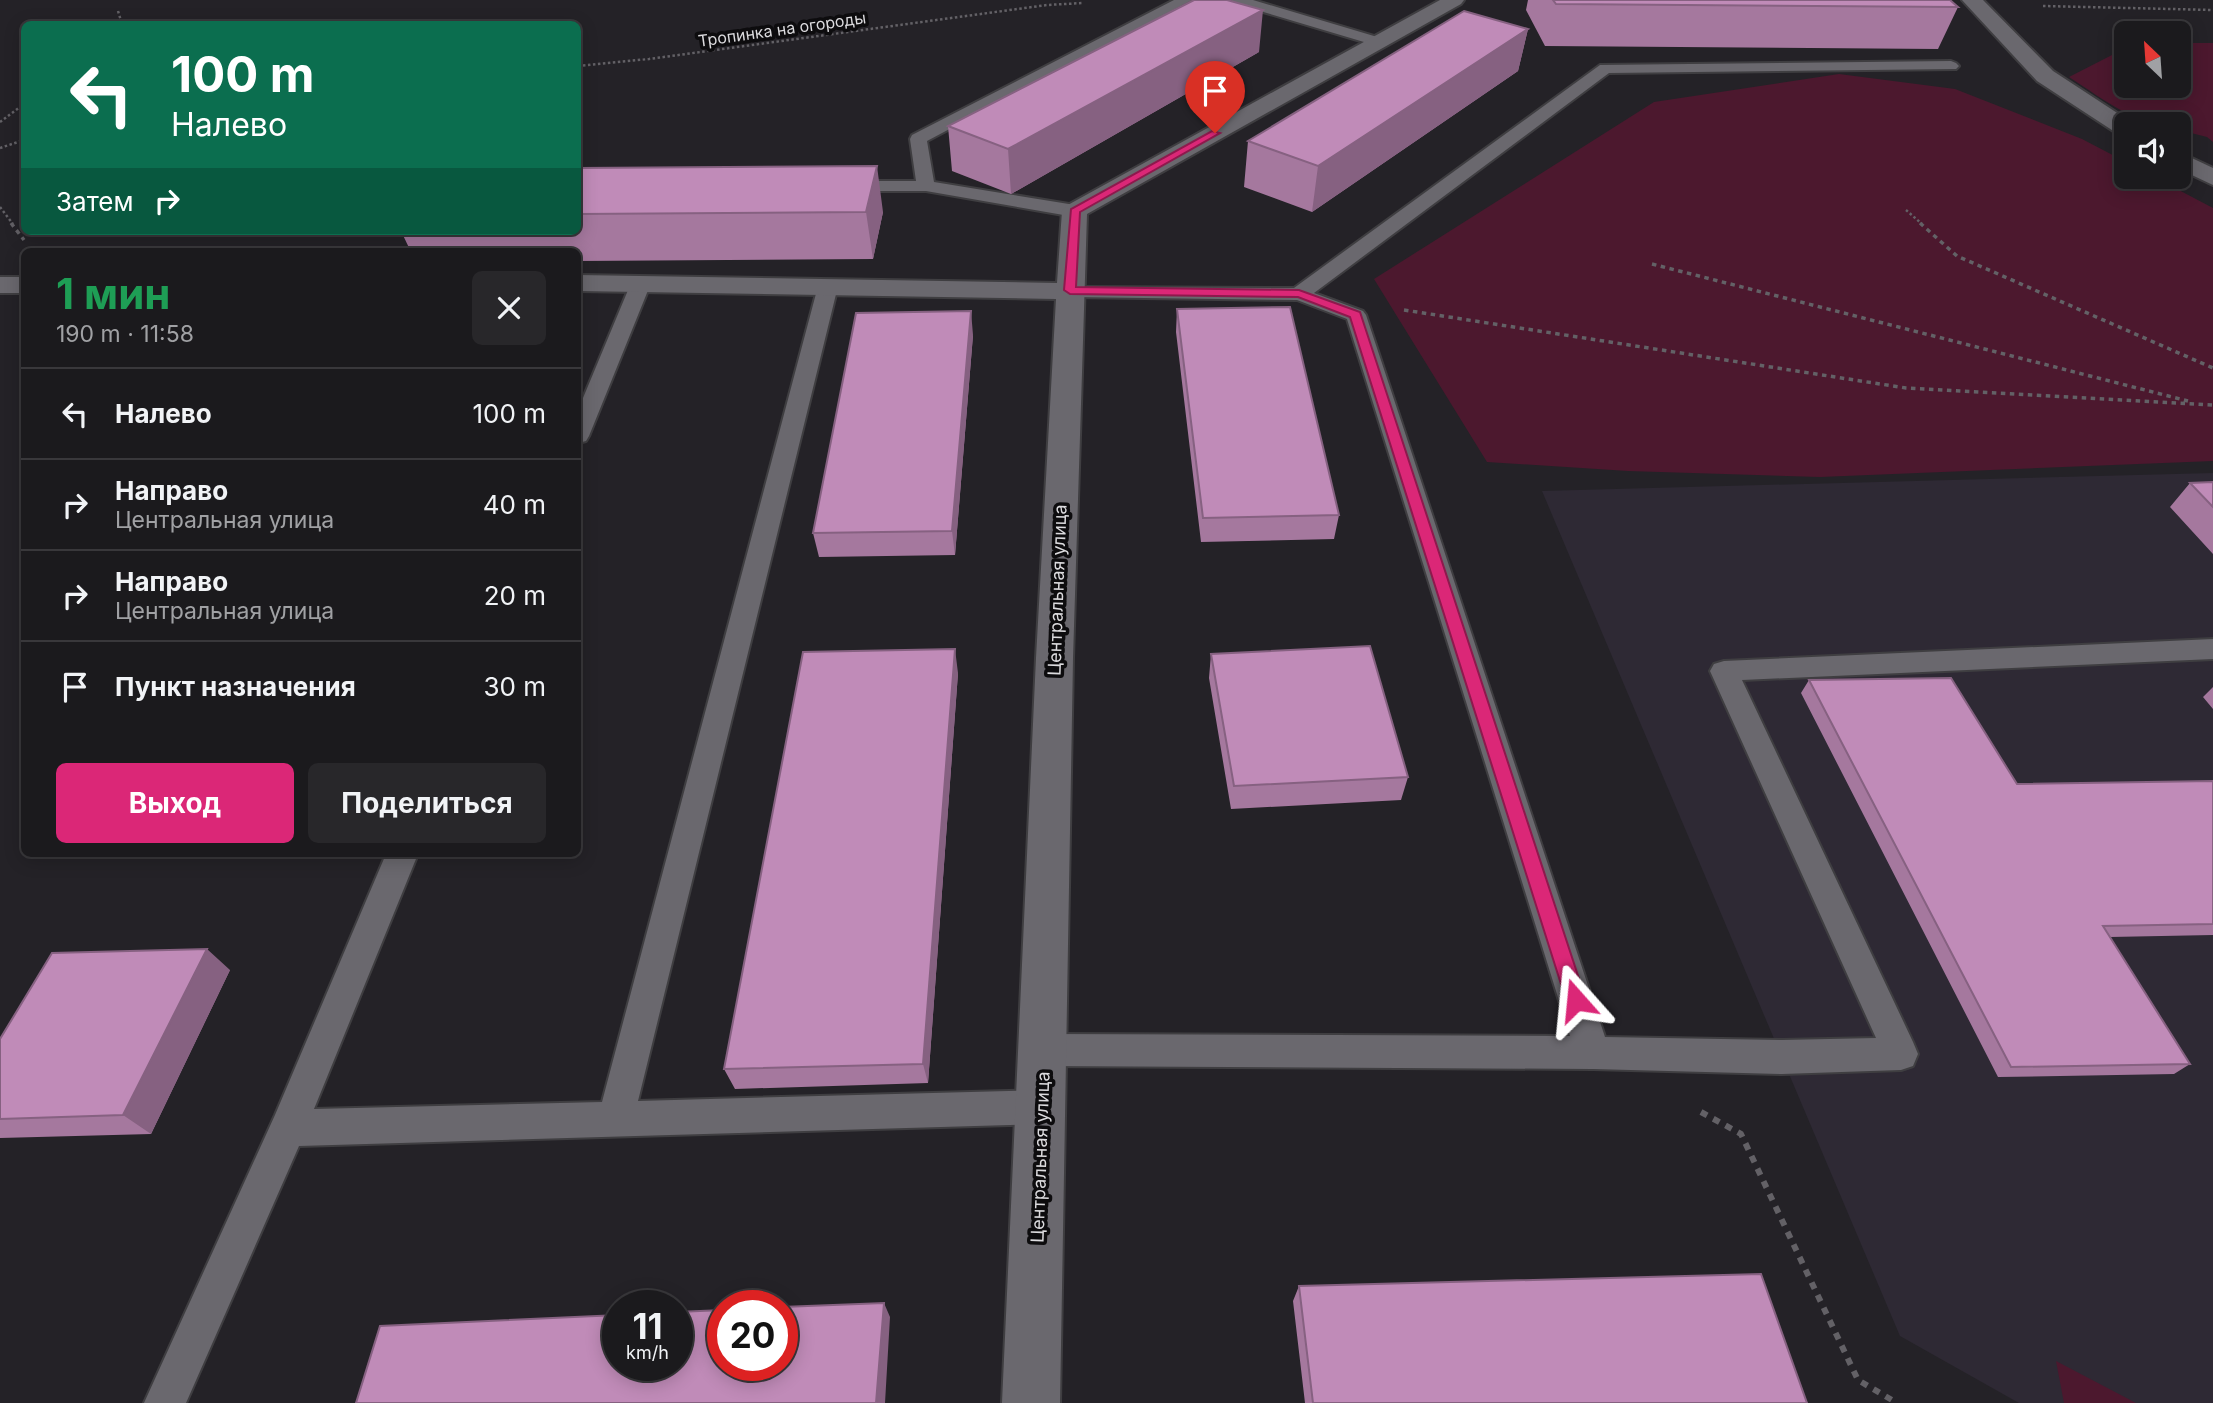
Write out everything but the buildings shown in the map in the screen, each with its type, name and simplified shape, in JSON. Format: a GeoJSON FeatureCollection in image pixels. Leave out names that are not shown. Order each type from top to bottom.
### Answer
{"type":"FeatureCollection","features":[{"type":"Feature","properties":{"kind":"street"},"geometry":{"type":"LineString","coordinates":[[1075,211],[1454,0]]}},
{"type":"Feature","properties":{"kind":"street"},"geometry":{"type":"LineString","coordinates":[[1974,2],[2045,76],[2114,121]]}},
{"type":"Feature","properties":{"kind":"street"},"geometry":{"type":"LineString","coordinates":[[2191,166],[2213,178]]}},
{"type":"Feature","properties":{"kind":"street","name":"Центральная улица"},"geometry":{"type":"LineString","coordinates":[[1031,1403],[1044,1050],[1051,728],[1075,211]]}},
{"type":"Feature","properties":{"kind":"street"},"geometry":{"type":"LineString","coordinates":[[581,283],[1070,290]]}},
{"type":"Feature","properties":{"kind":"street"},"geometry":{"type":"LineString","coordinates":[[0,285],[21,285]]}},
{"type":"Feature","properties":{"kind":"lane"},"geometry":{"type":"LineString","coordinates":[[926,186],[918,139],[1185,0]]}},
{"type":"Feature","properties":{"kind":"lane"},"geometry":{"type":"LineString","coordinates":[[1238,0],[1378,42]]}},
{"type":"Feature","properties":{"kind":"lane"},"geometry":{"type":"LineString","coordinates":[[1299,294],[1605,68],[1951,66]]}},
{"type":"Feature","properties":{"kind":"lane"},"geometry":{"type":"LineString","coordinates":[[828,186],[926,186],[1075,211]]}},
{"type":"Feature","properties":{"kind":"lane"},"geometry":{"type":"LineString","coordinates":[[581,429],[641,283]]}},
{"type":"Feature","properties":{"kind":"lane"},"geometry":{"type":"LineString","coordinates":[[615,1119],[828,286]]}},
{"type":"Feature","properties":{"kind":"lane"},"geometry":{"type":"LineString","coordinates":[[1070,290],[1299,294],[1356,314],[1593,1053]]}},
{"type":"Feature","properties":{"kind":"lane"},"geometry":{"type":"LineString","coordinates":[[1044,1050],[1593,1053],[1782,1057],[1901,1054],[1724,671],[2213,649]]}},
{"type":"Feature","properties":{"kind":"lane"},"geometry":{"type":"LineString","coordinates":[[165,1403],[288,1128],[401,857]]}},
{"type":"Feature","properties":{"kind":"lane"},"geometry":{"type":"LineString","coordinates":[[288,1128],[1042,1107]]}},
{"type":"Feature","properties":{"kind":"path"},"geometry":{"type":"LineString","coordinates":[[2060,0],[2066,6]]}},
{"type":"Feature","properties":{"kind":"path"},"geometry":{"type":"LineString","coordinates":[[1974,2],[2213,10]]}},
{"type":"Feature","properties":{"kind":"path","name":"Тропинка на огороды"},"geometry":{"type":"LineString","coordinates":[[581,66],[649,59],[1047,5],[1091,4],[1156,15]]}},
{"type":"Feature","properties":{"kind":"path"},"geometry":{"type":"LineString","coordinates":[[118,11],[121,21]]}},
{"type":"Feature","properties":{"kind":"path"},"geometry":{"type":"LineString","coordinates":[[0,122],[21,106]]}},
{"type":"Feature","properties":{"kind":"path"},"geometry":{"type":"LineString","coordinates":[[0,148],[21,141]]}},
{"type":"Feature","properties":{"kind":"path"},"geometry":{"type":"LineString","coordinates":[[0,207],[25,241]]}},
{"type":"Feature","properties":{"kind":"path"},"geometry":{"type":"LineString","coordinates":[[1906,210],[1957,256],[2213,368]]}},
{"type":"Feature","properties":{"kind":"path"},"geometry":{"type":"LineString","coordinates":[[1652,264],[2199,404]]}},
{"type":"Feature","properties":{"kind":"path"},"geometry":{"type":"LineString","coordinates":[[1396,309],[1906,388],[2213,406]]}},
{"type":"Feature","properties":{"kind":"path"},"geometry":{"type":"LineString","coordinates":[[1695,1109],[1741,1134],[1858,1380],[1897,1403]]}},
{"type":"Feature","properties":{"kind":"shaded area"},"geometry":{"type":"Polygon","coordinates":[[[2191,43],[2213,43],[2213,142],[2207,137],[2191,133],[2191,112],[2125,112],[2069,77],[2114,54],[2114,98],[2191,98],[2191,43]]]}},
{"type":"Feature","properties":{"kind":"shaded area"},"geometry":{"type":"Polygon","coordinates":[[[1839,74],[1955,89],[2082,139],[2114,156],[2114,189],[2177,189],[2213,208],[2213,461],[1820,477],[1628,471],[1487,462],[1374,279],[1654,102],[1839,74]]]}},
{"type":"Feature","properties":{"kind":"shaded area"},"geometry":{"type":"Polygon","coordinates":[[[2213,473],[2213,1403],[2019,1403],[1900,1336],[1542,491],[2213,473]]]}},
{"type":"Feature","properties":{"kind":"shaded area"},"geometry":{"type":"Polygon","coordinates":[[[2056,1361],[2136,1403],[2064,1403],[2056,1361]]]}},
{"type":"Feature","properties":{"kind":"route"},"geometry":{"type":"LineString","coordinates":[[1215,133],[1075,211],[1070,290],[1299,294],[1356,314],[1576,1000]]}}]}
